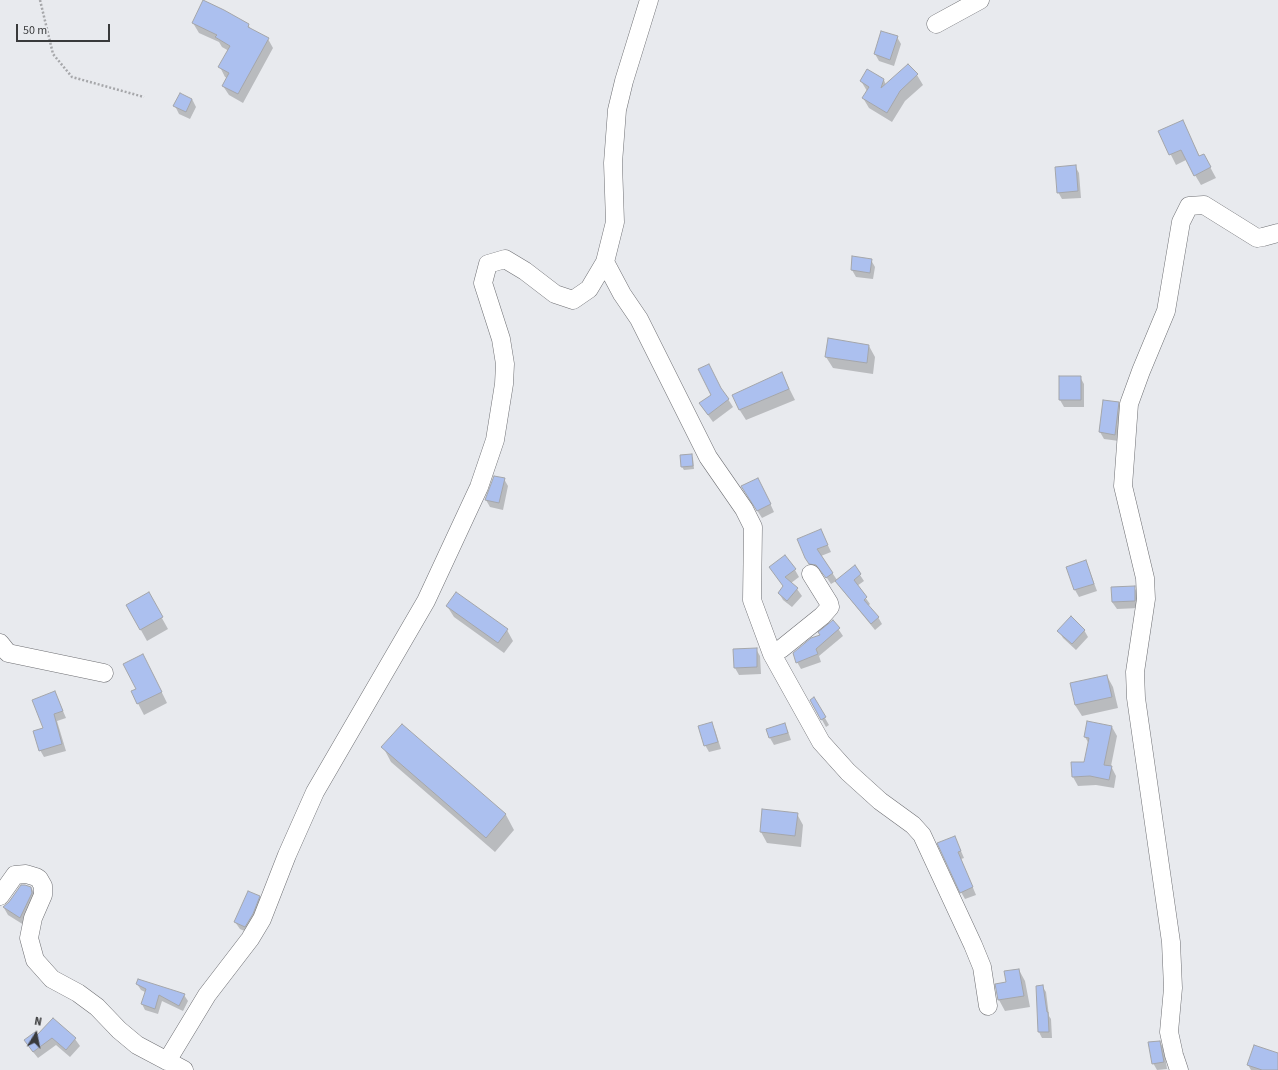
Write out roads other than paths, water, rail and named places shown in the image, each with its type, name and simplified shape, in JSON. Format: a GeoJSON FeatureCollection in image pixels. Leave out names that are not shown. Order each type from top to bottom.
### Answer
{"type":"FeatureCollection","features":[{"type":"Feature","properties":{"kind":"street"},"geometry":{"type":"LineString","coordinates":[[167,1061],[207,995],[250,939],[262,919],[287,855],[315,792],[426,601],[479,487],[495,440],[506,364],[501,339],[483,283],[488,264],[505,259],[555,294],[573,300],[589,289],[605,262],[615,222],[613,163],[617,110],[624,81],[649,0]]}},
{"type":"Feature","properties":{"kind":"street"},"geometry":{"type":"LineString","coordinates":[[936,24],[980,0]]}},
{"type":"Feature","properties":{"kind":"street"},"geometry":{"type":"LineString","coordinates":[[1180,1070],[1174,1055],[1169,1032],[1173,988],[1171,942],[1136,698],[1135,672],[1146,599],[1145,578],[1123,486],[1129,404],[1166,311],[1181,222],[1189,206],[1204,205],[1256,238],[1278,233]]}},
{"type":"Feature","properties":{"kind":"street"},"geometry":{"type":"LineString","coordinates":[[605,262],[622,294],[639,319],[708,457],[744,509],[753,527],[752,600],[772,654],[821,742],[848,772],[880,800],[913,825],[922,835],[982,967],[988,1006]]}},
{"type":"Feature","properties":{"kind":"street"},"geometry":{"type":"LineString","coordinates":[[772,654],[781,649],[822,616],[830,607],[830,603],[811,574]]}},
{"type":"Feature","properties":{"kind":"street"},"geometry":{"type":"LineString","coordinates":[[0,643],[8,653],[104,673]]}},
{"type":"Feature","properties":{"kind":"street"},"geometry":{"type":"LineString","coordinates":[[0,896],[15,875],[26,874],[39,879],[43,886],[43,895],[33,918],[29,938],[35,960],[52,979],[78,993],[97,1007],[119,1030],[137,1045],[184,1070]]}}]}
